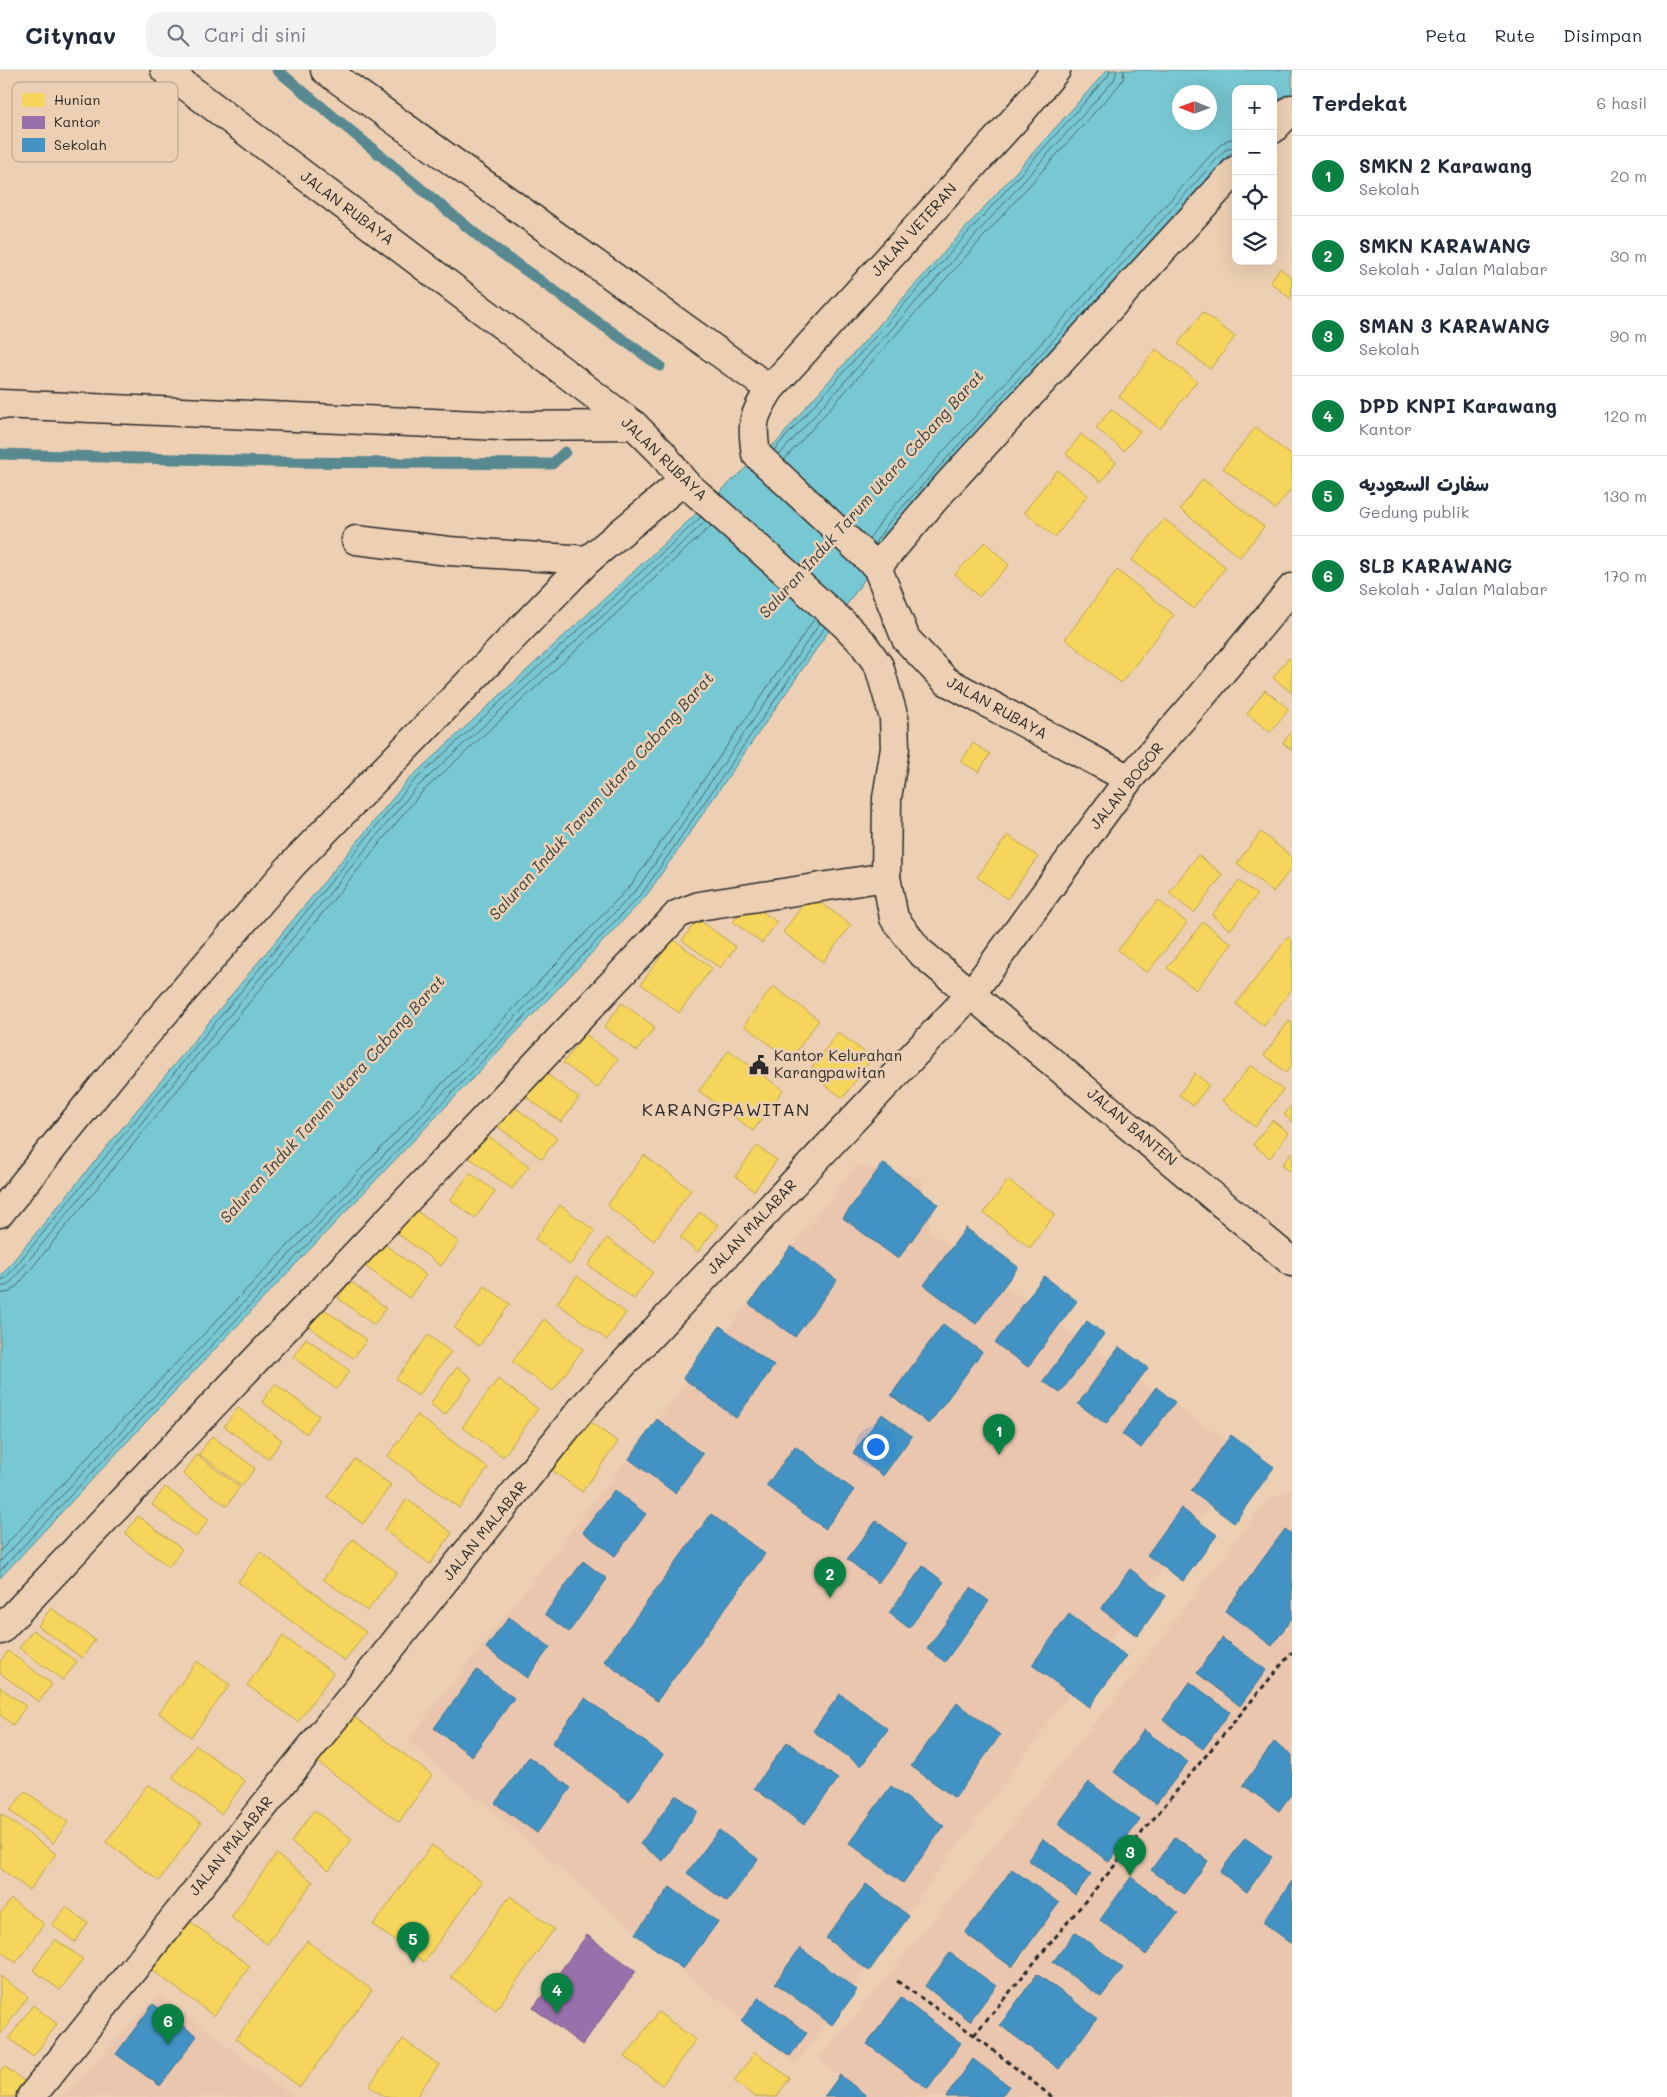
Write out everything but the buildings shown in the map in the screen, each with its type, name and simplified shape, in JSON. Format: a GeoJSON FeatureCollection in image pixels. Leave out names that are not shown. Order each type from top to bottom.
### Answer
{"type":"FeatureCollection","features":[{"type":"Feature","properties":{"kind":"street","name":"JALAN RUBAYA"},"geometry":{"type":"LineString","coordinates":[[165,70],[634,425],[662,453],[683,481],[862,642],[879,666],[894,718],[895,748],[887,798],[886,877],[894,918],[919,951],[972,993]]}},
{"type":"Feature","properties":{"kind":"street","name":"JALAN VETERAN"},"geometry":{"type":"LineString","coordinates":[[756,454],[753,436],[755,413],[770,389],[1016,118],[1056,70]]}},
{"type":"Feature","properties":{"kind":"street"},"geometry":{"type":"LineString","coordinates":[[331,71],[770,389]]}},
{"type":"Feature","properties":{"kind":"street"},"geometry":{"type":"LineString","coordinates":[[1277,125],[1292,109]]}},
{"type":"Feature","properties":{"kind":"street"},"geometry":{"type":"LineString","coordinates":[[877,567],[940,493],[1232,174]]}},
{"type":"Feature","properties":{"kind":"street"},"geometry":{"type":"LineString","coordinates":[[0,404],[501,426],[634,425]]}},
{"type":"Feature","properties":{"kind":"street","name":"JALAN RUBAYA"},"geometry":{"type":"LineString","coordinates":[[756,454],[877,567],[906,640],[946,681],[1129,778]]}},
{"type":"Feature","properties":{"kind":"street"},"geometry":{"type":"LineString","coordinates":[[0,1213],[124,1060],[292,865],[588,560],[683,481]]}},
{"type":"Feature","properties":{"kind":"street"},"geometry":{"type":"LineString","coordinates":[[356,540],[449,551],[588,560]]}},
{"type":"Feature","properties":{"kind":"street","name":"JALAN BOGOR"},"geometry":{"type":"LineString","coordinates":[[972,993],[1129,778],[1202,697],[1292,588]]}},
{"type":"Feature","properties":{"kind":"street"},"geometry":{"type":"LineString","coordinates":[[0,1630],[678,914],[700,906],[886,877]]}},
{"type":"Feature","properties":{"kind":"street","name":"JALAN BANTEN"},"geometry":{"type":"LineString","coordinates":[[972,993],[1292,1262]]}},
{"type":"Feature","properties":{"kind":"street","name":"JALAN MALABAR"},"geometry":{"type":"LineString","coordinates":[[31,2097],[585,1405],[972,993]]}},
{"type":"Feature","properties":{"kind":"path"},"geometry":{"type":"LineString","coordinates":[[974,2035],[1292,1652]]}},
{"type":"Feature","properties":{"kind":"path"},"geometry":{"type":"LineString","coordinates":[[897,1981],[974,2035],[1052,2097]]}},
{"type":"Feature","properties":{"kind":"shaded area"},"geometry":{"type":"Polygon","coordinates":[[[856,1165],[922,1178],[931,1233],[1247,1455],[796,2064],[407,1741],[856,1165]]]}},
{"type":"Feature","properties":{"kind":"shaded area"},"geometry":{"type":"Polygon","coordinates":[[[1292,1487],[1292,2097],[862,2097],[819,2059],[1119,1693],[1264,1503],[1292,1487]]]}},
{"type":"Feature","properties":{"kind":"shaded area"},"geometry":{"type":"Polygon","coordinates":[[[159,1994],[294,2097],[62,2097],[159,1994]]]}},
{"type":"Feature","properties":{"kind":"water","name":"Saluran Induk Tarum Utara Cabang Barat"},"geometry":{"type":"Polygon","coordinates":[[[1107,70],[1292,70],[1292,92],[1277,109],[1277,85],[1232,85],[1232,159],[899,529],[646,896],[157,1410],[0,1578],[0,1277],[407,781],[749,465],[779,440],[804,409],[1107,70]]]}},
{"type":"Feature","properties":{"kind":"waterway"},"geometry":{"type":"LineString","coordinates":[[277,70],[483,240],[660,366]]}},
{"type":"Feature","properties":{"kind":"waterway"},"geometry":{"type":"LineString","coordinates":[[0,454],[275,462],[552,464],[565,452]]}},
{"type":"Feature","properties":{"kind":"place","name":"Kantor Kelurahan Karangpawitan"},"geometry":{"type":"Point","coordinates":[759,1065]}},
{"type":"Feature","properties":{"kind":"place","name":"SMKN 2 Karawang"},"geometry":{"type":"Point","coordinates":[999,1455]}},
{"type":"Feature","properties":{"kind":"place","name":"SMKN KARAWANG"},"geometry":{"type":"Point","coordinates":[830,1598]}},
{"type":"Feature","properties":{"kind":"place","name":"SMAN 3 KARAWANG"},"geometry":{"type":"Point","coordinates":[1130,1876]}},
{"type":"Feature","properties":{"kind":"place","name":"سفارت السعوديه"},"geometry":{"type":"Point","coordinates":[413,1963]}},
{"type":"Feature","properties":{"kind":"place","name":"DPD KNPI Karawang"},"geometry":{"type":"Point","coordinates":[557,2014]}},
{"type":"Feature","properties":{"kind":"place","name":"SLB KARAWANG"},"geometry":{"type":"Point","coordinates":[168,2045]}},
{"type":"Feature","properties":{"kind":"district","name":"KARANGPAWITAN"},"geometry":{"type":"Point","coordinates":[726,1110]}}]}
